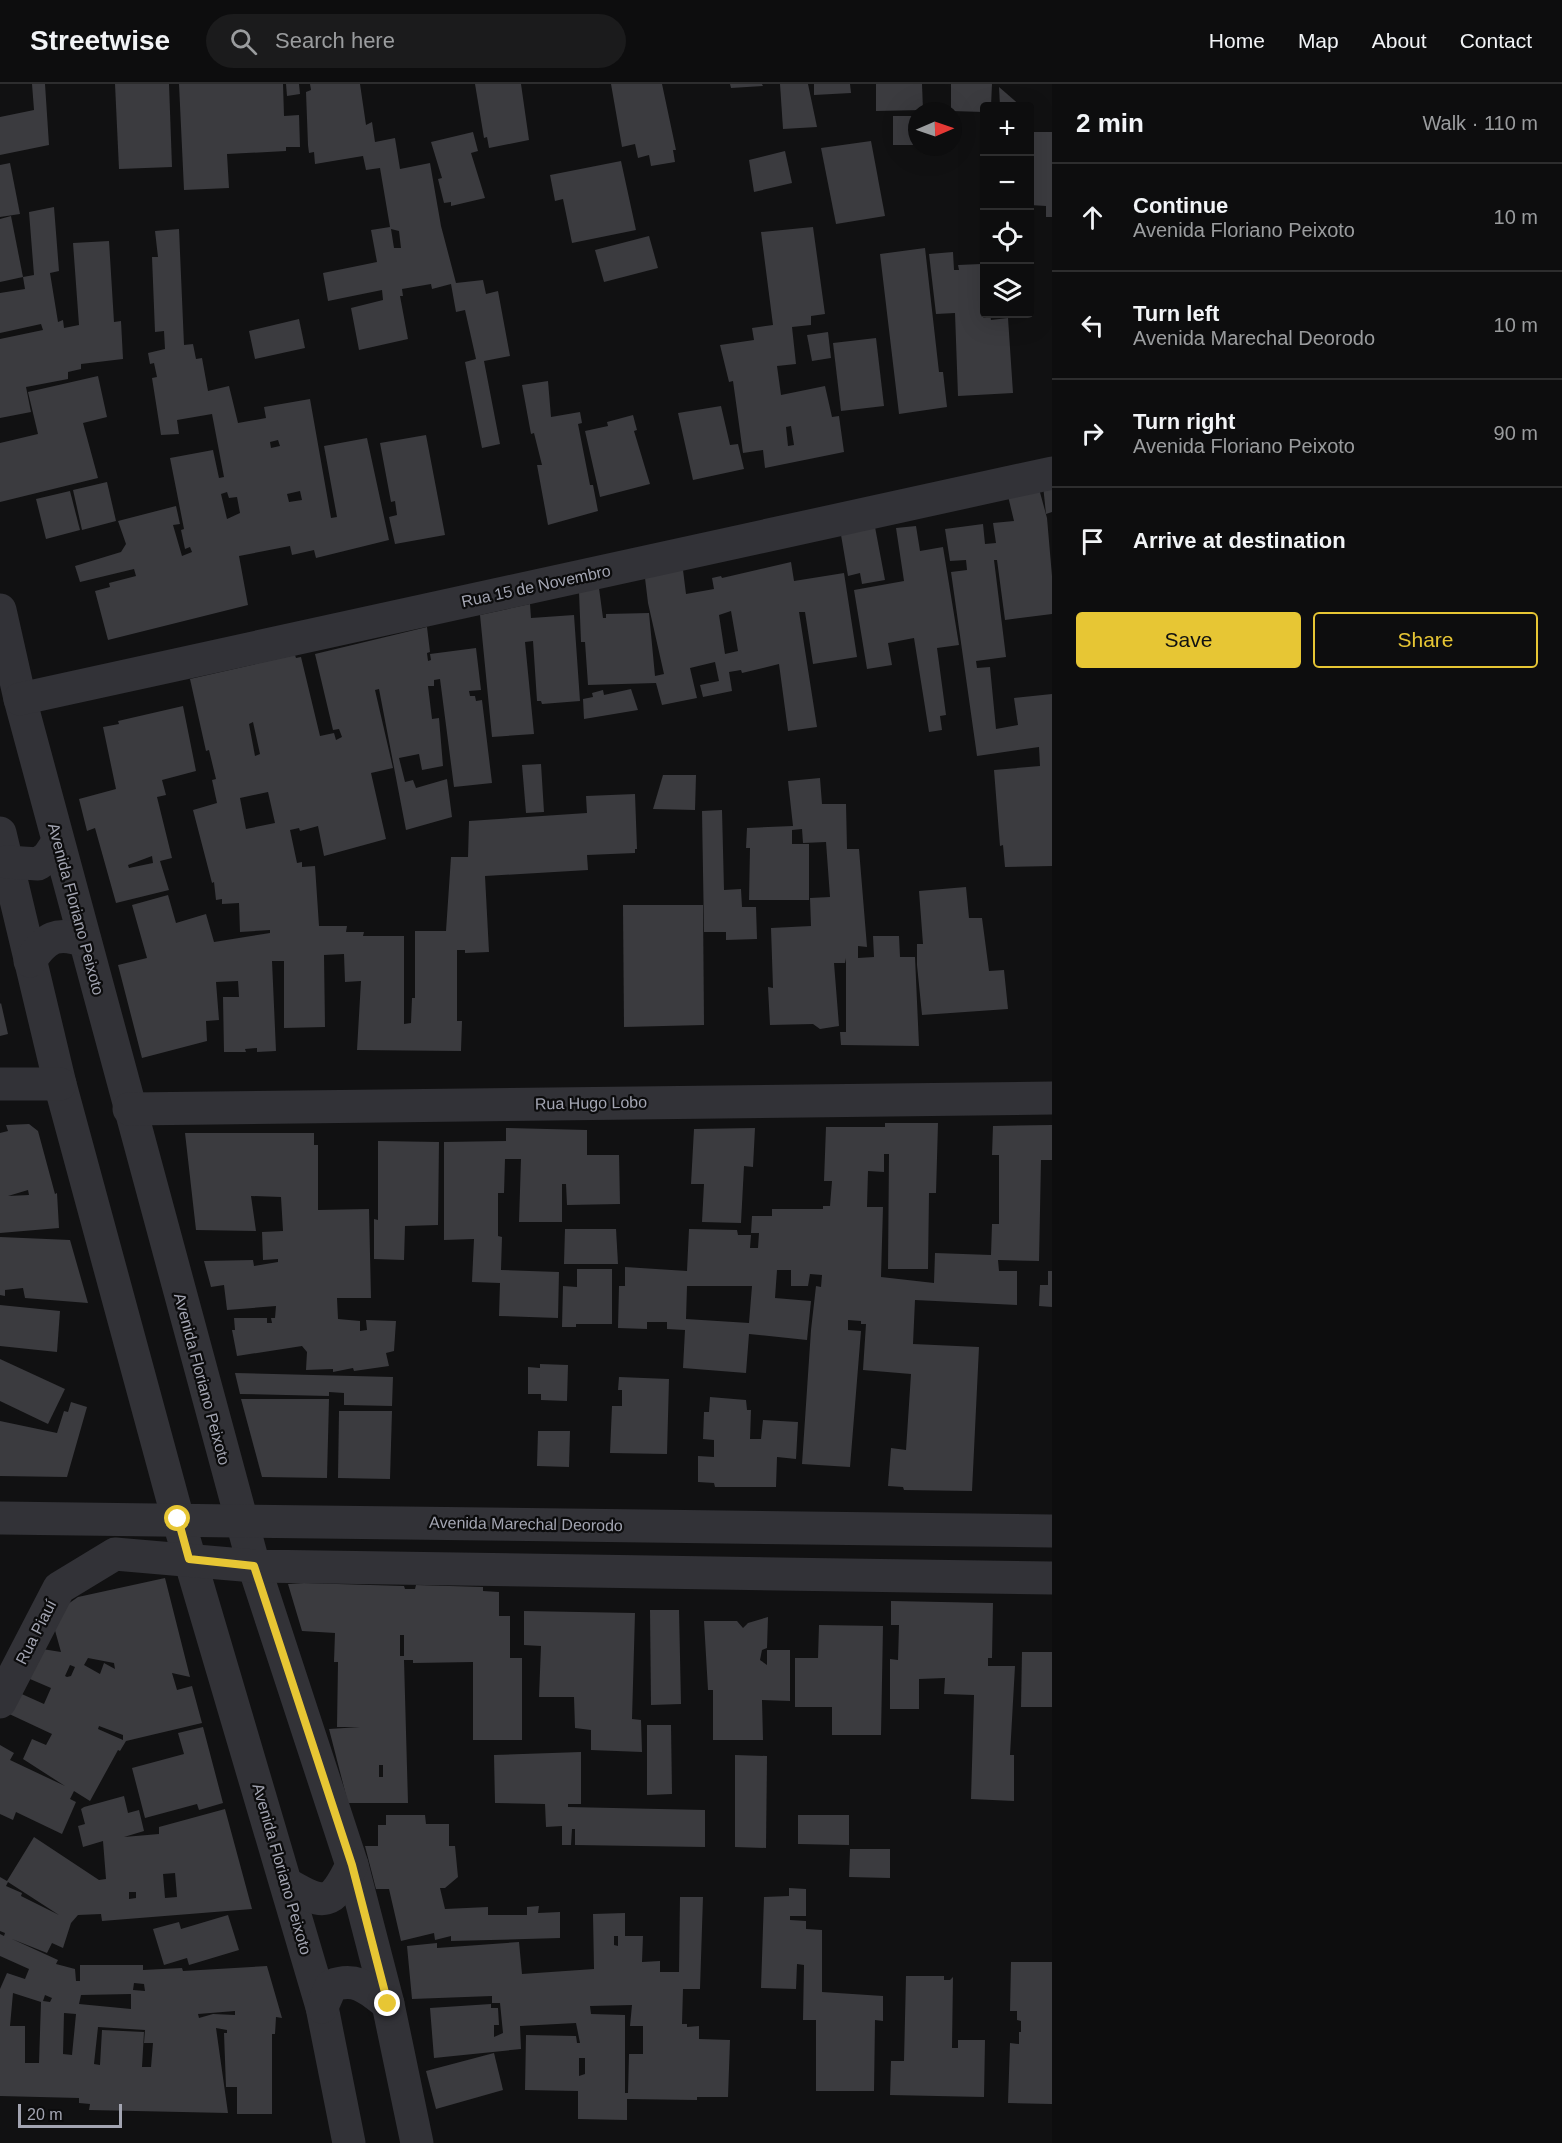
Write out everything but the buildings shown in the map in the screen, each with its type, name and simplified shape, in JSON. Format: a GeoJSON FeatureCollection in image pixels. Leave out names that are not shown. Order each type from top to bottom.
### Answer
{"type":"FeatureCollection","features":[{"type":"Feature","properties":{"kind":"street","name":"Rua 15 de Novembro"},"geometry":{"type":"LineString","coordinates":[[20,699],[1052,473]]}},
{"type":"Feature","properties":{"kind":"street","name":"Avenida Floriano Peixoto"},"geometry":{"type":"LineString","coordinates":[[0,610],[20,699],[241,1520],[352,1865],[388,2004],[417,2143]]}},
{"type":"Feature","properties":{"kind":"street"},"geometry":{"type":"LineString","coordinates":[[4,848],[38,864],[48,857],[58,842]]}},
{"type":"Feature","properties":{"kind":"street","name":"Avenida Floriano Peixoto"},"geometry":{"type":"LineString","coordinates":[[4,848],[60,1084],[178,1519],[322,2007],[349,2143]]}},
{"type":"Feature","properties":{"kind":"street"},"geometry":{"type":"LineString","coordinates":[[30,961],[41,945],[57,936],[70,936],[85,941]]}},
{"type":"Feature","properties":{"kind":"street"},"geometry":{"type":"LineString","coordinates":[[0,1084],[60,1084]]}},
{"type":"Feature","properties":{"kind":"street","name":"Rua Hugo Lobo"},"geometry":{"type":"LineString","coordinates":[[129,1109],[1052,1098]]}},
{"type":"Feature","properties":{"kind":"street","name":"Avenida Marechal Deorodo"},"geometry":{"type":"LineString","coordinates":[[0,1518],[1052,1532]]}},
{"type":"Feature","properties":{"kind":"street","name":"Rua Piauí"},"geometry":{"type":"LineString","coordinates":[[0,1702],[59,1588],[115,1554],[189,1559]]}},
{"type":"Feature","properties":{"kind":"street"},"geometry":{"type":"LineString","coordinates":[[189,1559],[254,1566],[1052,1578]]}},
{"type":"Feature","properties":{"kind":"street"},"geometry":{"type":"LineString","coordinates":[[287,1884],[314,1900],[329,1898],[340,1889],[352,1865]]}},
{"type":"Feature","properties":{"kind":"street"},"geometry":{"type":"LineString","coordinates":[[322,2007],[331,1986],[343,1981],[360,1982],[388,2004]]}},
{"type":"Feature","properties":{"kind":"route"},"geometry":{"type":"LineString","coordinates":[[178,1519],[189,1559],[254,1566],[352,1865],[388,2004]]}}]}
